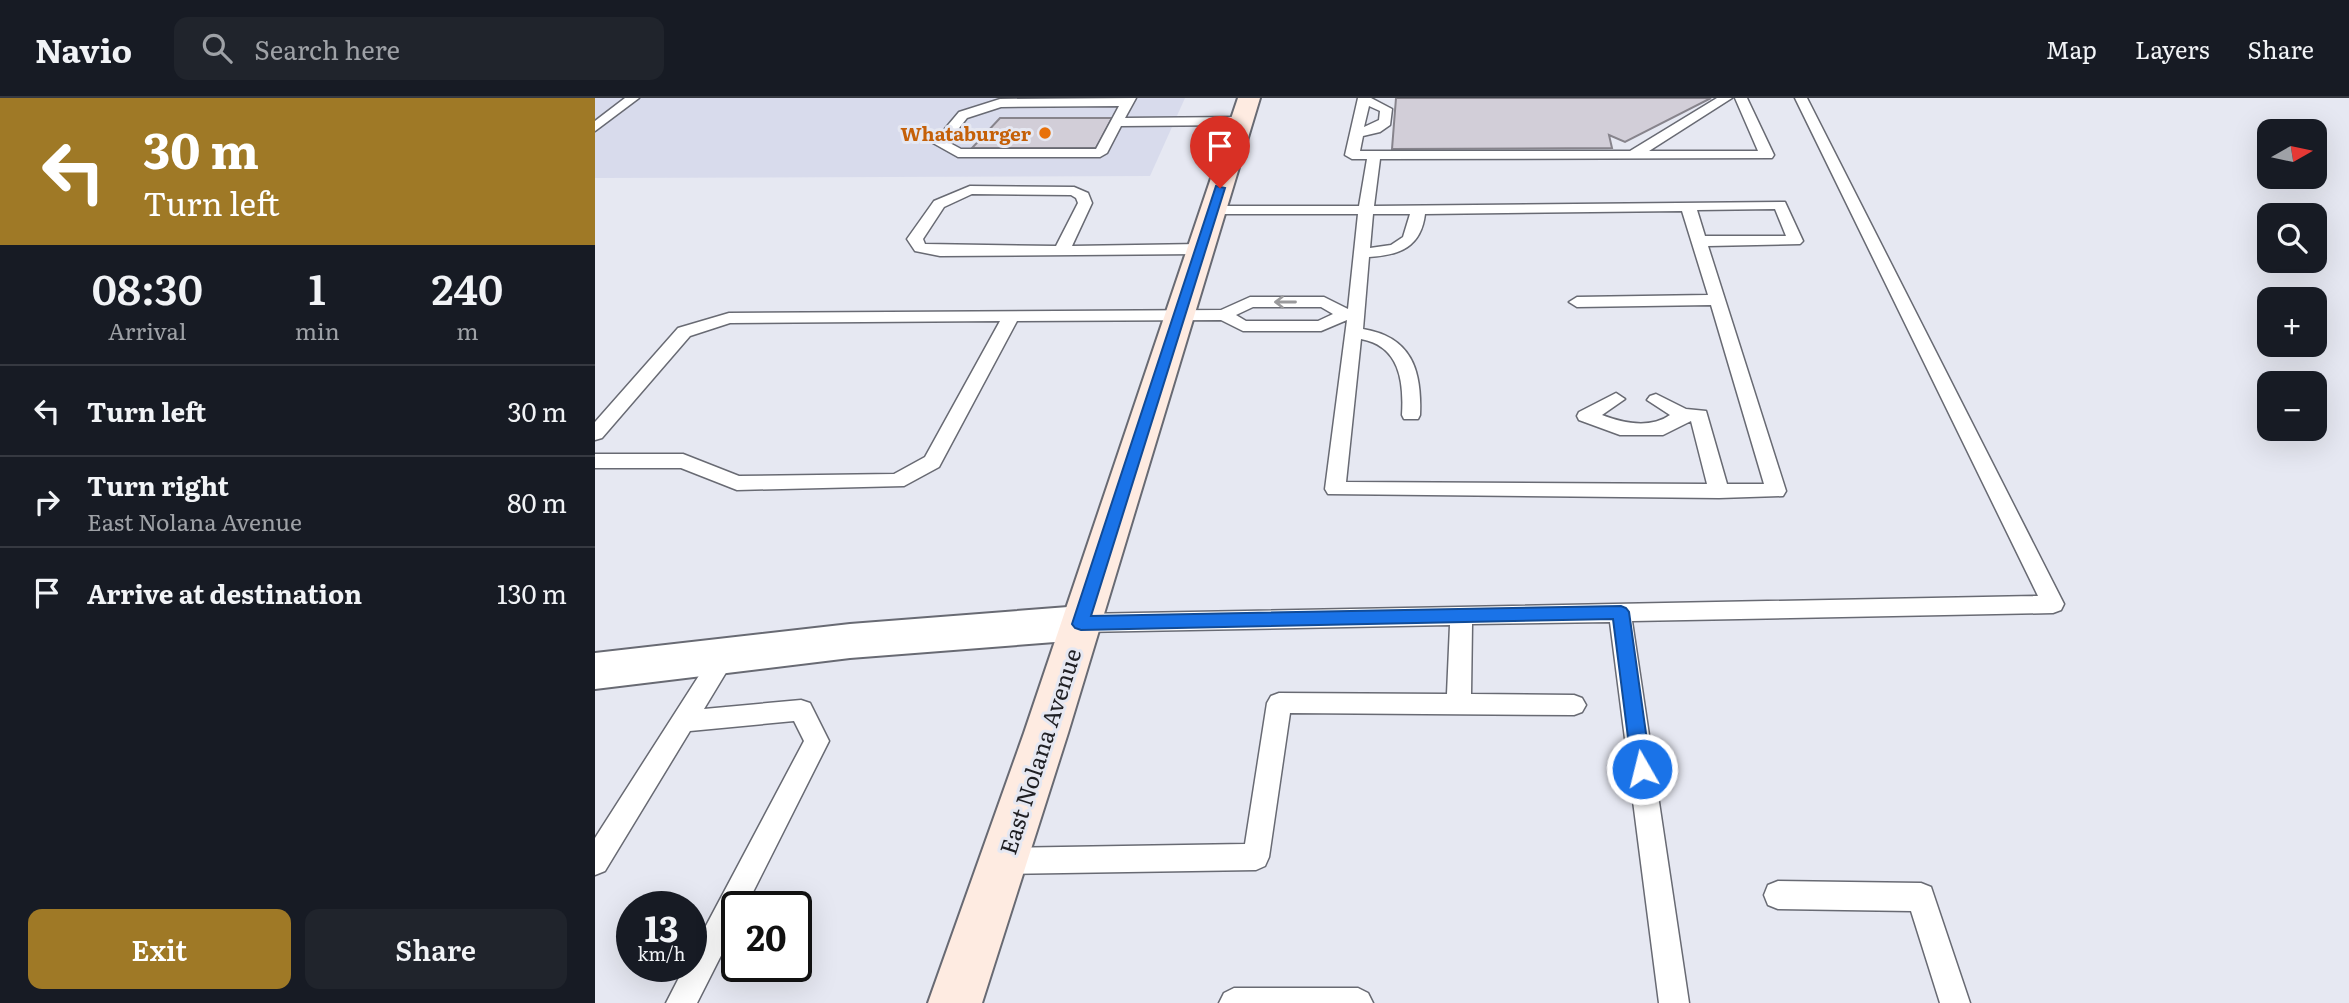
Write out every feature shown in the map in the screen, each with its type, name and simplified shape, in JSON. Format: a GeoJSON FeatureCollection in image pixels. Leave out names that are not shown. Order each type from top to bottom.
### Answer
{"type":"FeatureCollection","features":[{"type":"Feature","properties":{"kind":"main road","name":"East Nolana Avenue"},"geometry":{"type":"LineString","coordinates":[[954,1003],[1081,624],[1245,110]]}},
{"type":"Feature","properties":{"kind":"street"},"geometry":{"type":"LineString","coordinates":[[595,671],[850,641],[1081,624]]}},
{"type":"Feature","properties":{"kind":"lane"},"geometry":{"type":"LineString","coordinates":[[595,127],[633,98]]}},
{"type":"Feature","properties":{"kind":"lane"},"geometry":{"type":"LineString","coordinates":[[1357,132],[1375,129],[1385,122],[1386,109],[1364,98],[1352,155],[1767,155],[1741,98]]}},
{"type":"Feature","properties":{"kind":"lane"},"geometry":{"type":"LineString","coordinates":[[1633,155],[1726,98]]}},
{"type":"Feature","properties":{"kind":"lane"},"geometry":{"type":"LineString","coordinates":[[1081,624],[2053,604],[1801,98]]}},
{"type":"Feature","properties":{"kind":"lane"},"geometry":{"type":"LineString","coordinates":[[1129,100],[1100,153],[957,153],[940,143],[963,115],[1000,103],[1129,100]]}},
{"type":"Feature","properties":{"kind":"lane"},"geometry":{"type":"LineString","coordinates":[[1115,122],[1245,110]]}},
{"type":"Feature","properties":{"kind":"lane"},"geometry":{"type":"LineString","coordinates":[[1374,155],[1352,320],[1335,489],[1776,491],[1688,206]]}},
{"type":"Feature","properties":{"kind":"lane"},"geometry":{"type":"LineString","coordinates":[[1062,250],[1085,203],[1083,196],[1075,191],[970,190],[939,204],[915,239],[921,248],[940,251],[1200,249]]}},
{"type":"Feature","properties":{"kind":"lane"},"geometry":{"type":"LineString","coordinates":[[1213,210],[1780,205],[1795,241],[1699,241]]}},
{"type":"Feature","properties":{"kind":"lane"},"geometry":{"type":"LineString","coordinates":[[1362,253],[1382,252],[1411,240],[1416,231],[1418,209]]}},
{"type":"Feature","properties":{"kind":"lane"},"geometry":{"type":"LineString","coordinates":[[1577,302],[1717,300]]}},
{"type":"Feature","properties":{"kind":"lane"},"geometry":{"type":"LineString","coordinates":[[595,434],[684,332],[729,318],[1224,315],[1250,302],[1324,302],[1385,340],[1410,373],[1413,388],[1411,415]]}},
{"type":"Feature","properties":{"kind":"lane"},"geometry":{"type":"LineString","coordinates":[[1224,315],[1244,326],[1321,326],[1352,320]]}},
{"type":"Feature","properties":{"kind":"lane"},"geometry":{"type":"LineString","coordinates":[[595,461],[683,461],[737,483],[897,481],[932,462],[1011,317]]}},
{"type":"Feature","properties":{"kind":"lane"},"geometry":{"type":"LineString","coordinates":[[1616,399],[1586,416],[1620,429],[1663,429],[1683,415]]}},
{"type":"Feature","properties":{"kind":"lane"},"geometry":{"type":"LineString","coordinates":[[1656,400],[1683,415],[1699,415],[1719,491]]}},
{"type":"Feature","properties":{"kind":"lane"},"geometry":{"type":"LineString","coordinates":[[1621,612],[1674,1003]]}},
{"type":"Feature","properties":{"kind":"lane"},"geometry":{"type":"LineString","coordinates":[[1459,704],[1461,616]]}},
{"type":"Feature","properties":{"kind":"lane"},"geometry":{"type":"LineString","coordinates":[[595,862],[724,656]]}},
{"type":"Feature","properties":{"kind":"lane"},"geometry":{"type":"LineString","coordinates":[[1003,861],[1256,857],[1279,703],[1574,705]]}},
{"type":"Feature","properties":{"kind":"lane"},"geometry":{"type":"LineString","coordinates":[[681,1003],[817,741],[801,710],[684,722]]}},
{"type":"Feature","properties":{"kind":"lane"},"geometry":{"type":"LineString","coordinates":[[1778,895],[1921,897],[1955,1003]]}},
{"type":"Feature","properties":{"kind":"lane"},"geometry":{"type":"LineString","coordinates":[[1234,1003],[1358,1003]]}},
{"type":"Feature","properties":{"kind":"shaded area"},"geometry":{"type":"Polygon","coordinates":[[[595,98],[1185,98],[1150,176],[595,178],[595,98]]]}},
{"type":"Feature","properties":{"kind":"building"},"geometry":{"type":"Polygon","coordinates":[[[1396,98],[1711,98],[1625,142],[1609,135],[1612,148],[1392,149],[1396,98]]]}},
{"type":"Feature","properties":{"kind":"building","name":"Whataburger"},"geometry":{"type":"Polygon","coordinates":[[[1000,118],[1112,118],[1096,148],[972,148],[1000,118]]]}},
{"type":"Feature","properties":{"kind":"place","name":"Whataburger"},"geometry":{"type":"Point","coordinates":[1045,133]}},
{"type":"Feature","properties":{"kind":"route"},"geometry":{"type":"LineString","coordinates":[[1220,188],[1081,624],[1621,612],[1642,769]]}}]}
